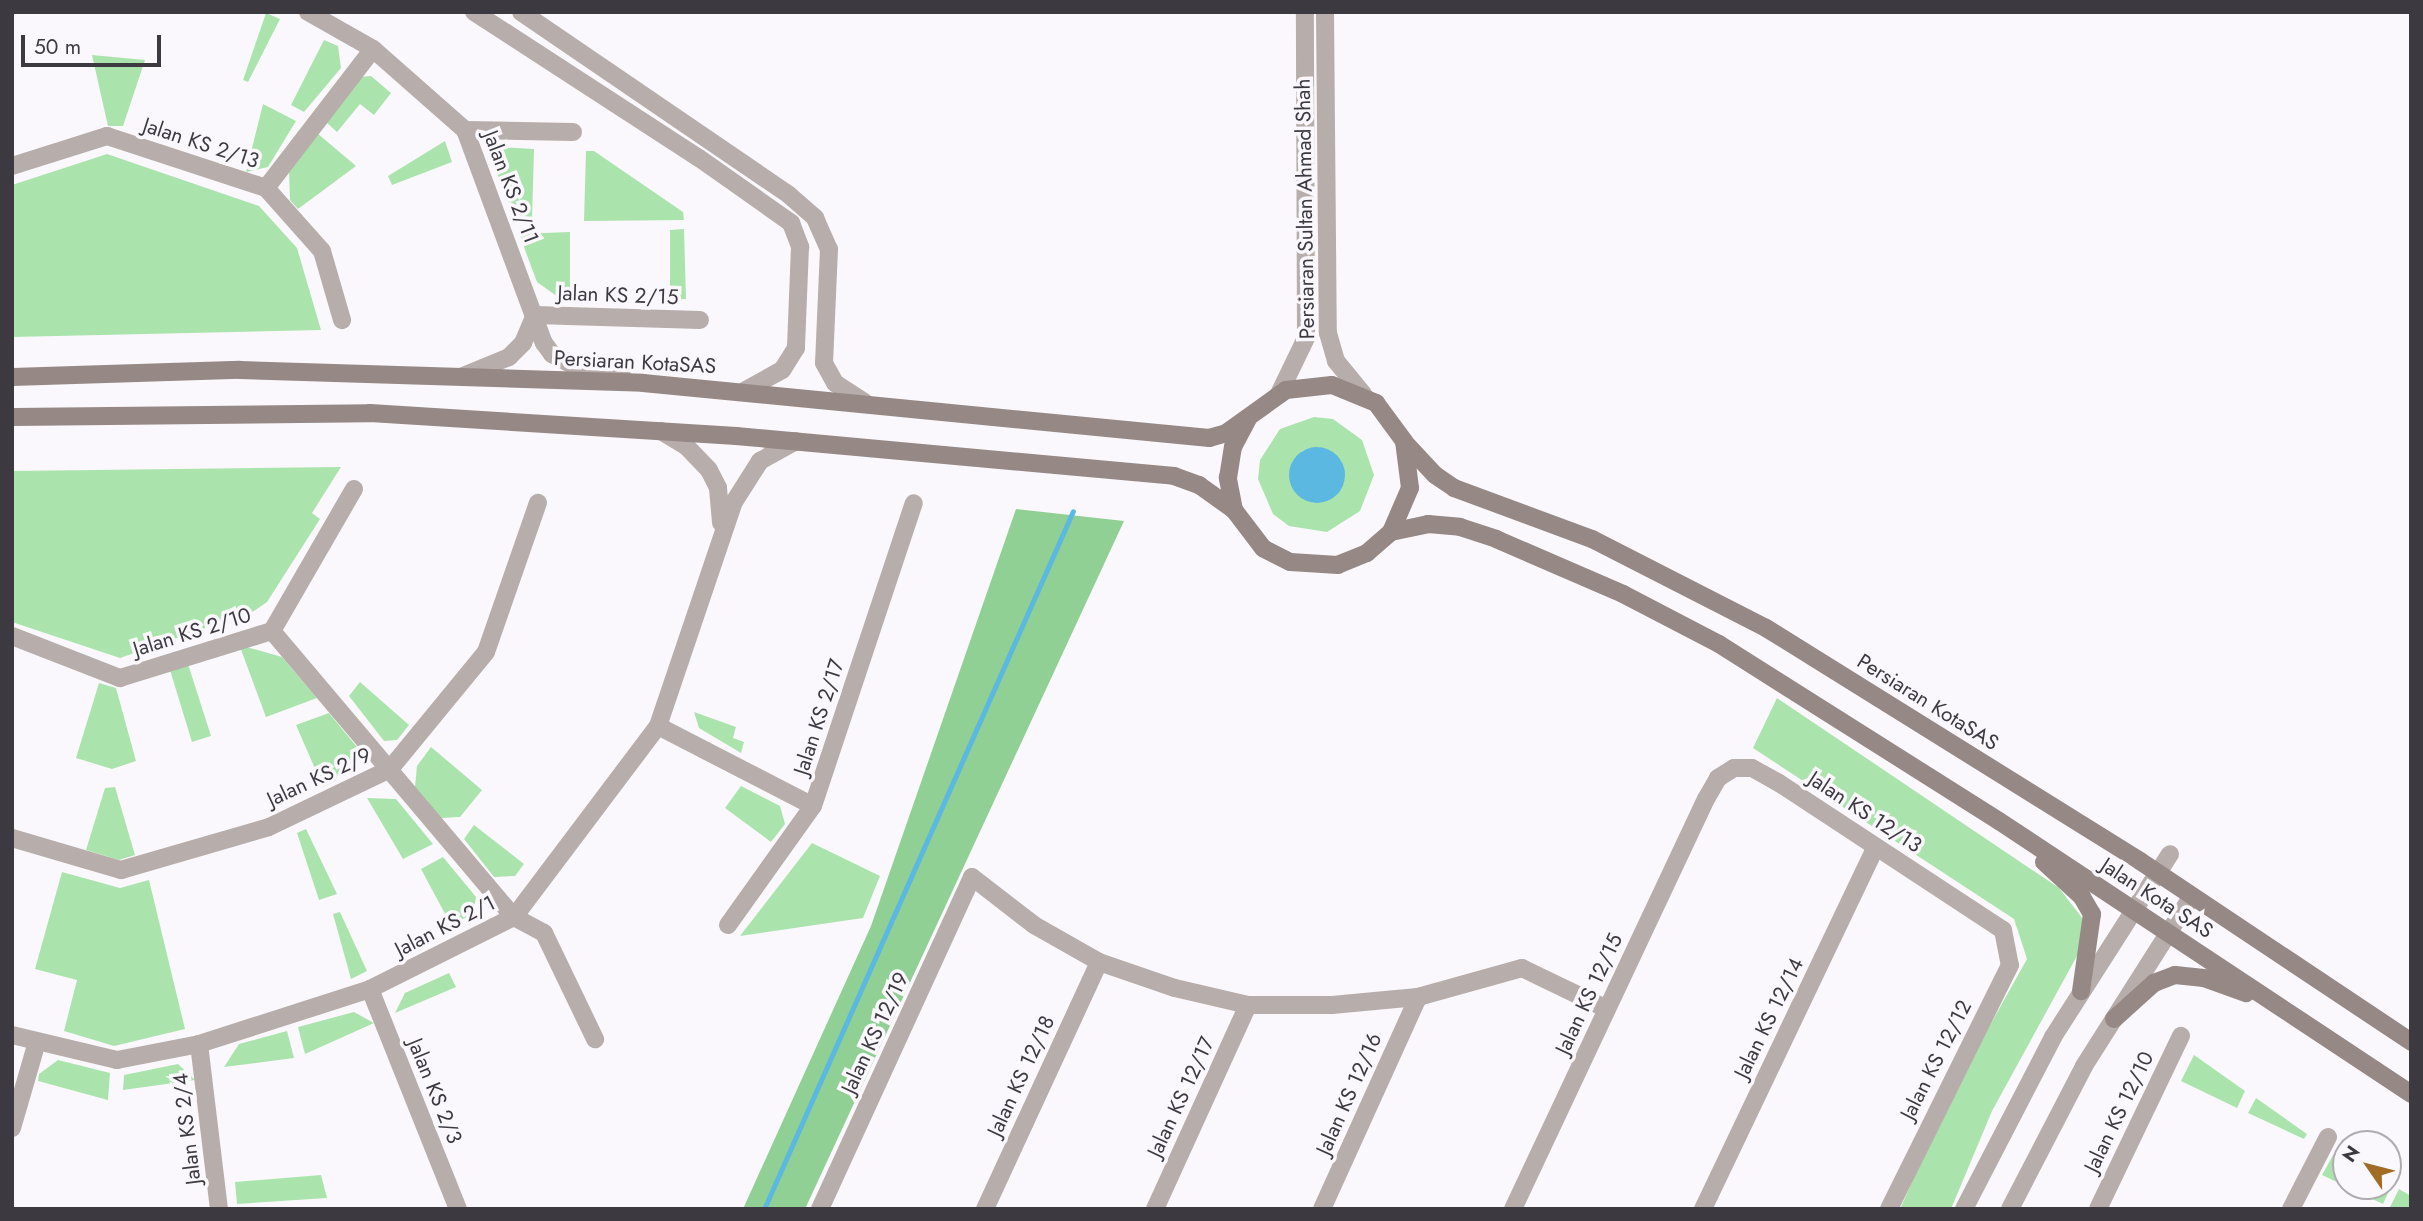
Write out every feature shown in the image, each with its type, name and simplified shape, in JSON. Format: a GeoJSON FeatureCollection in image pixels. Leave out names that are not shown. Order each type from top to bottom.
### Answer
{"type":"FeatureCollection","features":[{"type":"Feature","properties":{"kind":"main road","name":"Persiaran KotaSAS"},"geometry":{"type":"LineString","coordinates":[[12,377],[240,370],[643,383],[864,402],[1167,436],[1209,438],[1248,419],[1279,394],[1317,384],[1363,394],[1387,414],[1404,441],[1443,482],[1592,539],[1766,628],[2158,873],[2411,1042]]}},
{"type":"Feature","properties":{"kind":"main road"},"geometry":{"type":"LineString","coordinates":[[12,417],[370,413],[796,441],[1174,476],[1199,485],[1234,510],[1262,548],[1306,566],[1353,560],[1391,532],[1428,524],[1460,527],[1623,594],[1751,662],[1999,821],[2088,904],[2093,922],[2081,992]]}},
{"type":"Feature","properties":{"kind":"main road","name":"Persiaran KotaSAS"},"geometry":{"type":"LineString","coordinates":[[1234,510],[1229,463],[1248,419]]}},
{"type":"Feature","properties":{"kind":"main road","name":"Persiaran KotaSAS"},"geometry":{"type":"LineString","coordinates":[[1391,532],[1410,488],[1404,441]]}},
{"type":"Feature","properties":{"kind":"main road","name":"Jalan Kota SAS"},"geometry":{"type":"LineString","coordinates":[[1999,821],[2290,1015]]}},
{"type":"Feature","properties":{"kind":"main road"},"geometry":{"type":"LineString","coordinates":[[2115,1019],[2154,983],[2182,974],[2244,992],[2290,1015],[2411,1094]]}},
{"type":"Feature","properties":{"kind":"street","name":"Jalan KS 2/11"},"geometry":{"type":"LineString","coordinates":[[308,12],[373,49],[465,130],[544,343],[552,354],[575,366],[643,383]]}},
{"type":"Feature","properties":{"kind":"street"},"geometry":{"type":"LineString","coordinates":[[474,12],[699,158],[791,223],[800,247],[796,348],[782,370],[744,391]]}},
{"type":"Feature","properties":{"kind":"street"},"geometry":{"type":"LineString","coordinates":[[521,12],[789,195],[815,219],[829,248],[824,363],[835,383],[864,402]]}},
{"type":"Feature","properties":{"kind":"street","name":"Persiaran Sultan Ahmad Shah"},"geometry":{"type":"LineString","coordinates":[[1279,394],[1306,338],[1305,12]]}},
{"type":"Feature","properties":{"kind":"street","name":"Persiaran Sultan Ahmad Shah"},"geometry":{"type":"LineString","coordinates":[[1325,12],[1328,333],[1336,361],[1363,394]]}},
{"type":"Feature","properties":{"kind":"street"},"geometry":{"type":"LineString","coordinates":[[265,188],[373,49]]}},
{"type":"Feature","properties":{"kind":"street"},"geometry":{"type":"LineString","coordinates":[[465,130],[573,132]]}},
{"type":"Feature","properties":{"kind":"street","name":"Jalan KS 2/13"},"geometry":{"type":"LineString","coordinates":[[12,166],[107,136],[265,188],[322,251],[342,320]]}},
{"type":"Feature","properties":{"kind":"street"},"geometry":{"type":"LineString","coordinates":[[463,376],[509,357],[523,343],[535,315]]}},
{"type":"Feature","properties":{"kind":"street","name":"Jalan KS 2/15"},"geometry":{"type":"LineString","coordinates":[[535,315],[700,320]]}},
{"type":"Feature","properties":{"kind":"street"},"geometry":{"type":"LineString","coordinates":[[662,431],[686,446],[709,470],[721,500],[721,534]]}},
{"type":"Feature","properties":{"kind":"street"},"geometry":{"type":"LineString","coordinates":[[721,534],[760,461],[796,441]]}},
{"type":"Feature","properties":{"kind":"street","name":"Jalan KS 2/10"},"geometry":{"type":"LineString","coordinates":[[12,636],[120,678],[272,631],[354,489]]}},
{"type":"Feature","properties":{"kind":"street","name":"Jalan KS 2/9"},"geometry":{"type":"LineString","coordinates":[[12,838],[121,870],[269,827],[390,769],[486,652],[538,503]]}},
{"type":"Feature","properties":{"kind":"street","name":"Jalan KS 2/17"},"geometry":{"type":"LineString","coordinates":[[728,925],[813,806],[914,503]]}},
{"type":"Feature","properties":{"kind":"street","name":"Jalan KS 2/1"},"geometry":{"type":"LineString","coordinates":[[12,1035],[117,1060],[199,1044],[370,989],[514,917],[659,726],[721,534]]}},
{"type":"Feature","properties":{"kind":"street"},"geometry":{"type":"LineString","coordinates":[[272,631],[514,917],[544,933],[595,1039]]}},
{"type":"Feature","properties":{"kind":"street"},"geometry":{"type":"LineString","coordinates":[[659,726],[813,806]]}},
{"type":"Feature","properties":{"kind":"street","name":"Jalan KS 12/13"},"geometry":{"type":"LineString","coordinates":[[1706,799],[1718,778],[1734,768],[1752,768],[2003,930]]}},
{"type":"Feature","properties":{"kind":"street","name":"Jalan KS 12/15"},"geometry":{"type":"LineString","coordinates":[[1513,1209],[1706,799]]}},
{"type":"Feature","properties":{"kind":"street","name":"Jalan KS 12/14"},"geometry":{"type":"LineString","coordinates":[[1703,1209],[1876,847]]}},
{"type":"Feature","properties":{"kind":"street"},"geometry":{"type":"LineString","coordinates":[[1964,1209],[2006,1123],[2081,992],[2170,854]]}},
{"type":"Feature","properties":{"kind":"street","name":"Jalan KS 12/19"},"geometry":{"type":"LineString","coordinates":[[820,1209],[972,877],[1034,925],[1099,961]]}},
{"type":"Feature","properties":{"kind":"street"},"geometry":{"type":"LineString","coordinates":[[2010,1209],[2084,1066],[2192,896]]}},
{"type":"Feature","properties":{"kind":"street","name":"Jalan KS 12/12"},"geometry":{"type":"LineString","coordinates":[[1889,1209],[2010,965],[2003,930]]}},
{"type":"Feature","properties":{"kind":"street"},"geometry":{"type":"LineString","coordinates":[[1099,961],[1175,988],[1248,1005],[1332,1005],[1418,998],[1522,968],[1607,1009]]}},
{"type":"Feature","properties":{"kind":"street","name":"Jalan KS 12/18"},"geometry":{"type":"LineString","coordinates":[[985,1209],[1099,961]]}},
{"type":"Feature","properties":{"kind":"street","name":"Jalan KS 2/3"},"geometry":{"type":"LineString","coordinates":[[370,989],[458,1209]]}},
{"type":"Feature","properties":{"kind":"street","name":"Jalan KS 12/16"},"geometry":{"type":"LineString","coordinates":[[1322,1209],[1418,998]]}},
{"type":"Feature","properties":{"kind":"street","name":"Jalan KS 12/17"},"geometry":{"type":"LineString","coordinates":[[1155,1209],[1248,1005]]}},
{"type":"Feature","properties":{"kind":"street","name":"Jalan KS 12/10"},"geometry":{"type":"LineString","coordinates":[[2098,1209],[2181,1036]]}},
{"type":"Feature","properties":{"kind":"street"},"geometry":{"type":"LineString","coordinates":[[12,1128],[37,1042]]}},
{"type":"Feature","properties":{"kind":"street","name":"Jalan KS 2/4"},"geometry":{"type":"LineString","coordinates":[[199,1044],[219,1209]]}},
{"type":"Feature","properties":{"kind":"street"},"geometry":{"type":"LineString","coordinates":[[2291,1209],[2328,1137]]}},
{"type":"Feature","properties":{"kind":"green space"},"geometry":{"type":"Polygon","coordinates":[[[266,13],[280,19],[248,82],[243,80],[266,13]]]}},
{"type":"Feature","properties":{"kind":"green space"},"geometry":{"type":"Polygon","coordinates":[[[324,40],[338,46],[341,68],[304,112],[291,105],[324,40]]]}},
{"type":"Feature","properties":{"kind":"green space"},"geometry":{"type":"Polygon","coordinates":[[[92,55],[145,60],[123,126],[108,126],[92,55]]]}},
{"type":"Feature","properties":{"kind":"green space"},"geometry":{"type":"Polygon","coordinates":[[[371,76],[391,93],[374,115],[360,104],[337,132],[326,122],[359,77],[371,76]]]}},
{"type":"Feature","properties":{"kind":"green space"},"geometry":{"type":"Polygon","coordinates":[[[263,104],[296,121],[268,167],[246,172],[263,104]]]}},
{"type":"Feature","properties":{"kind":"green space"},"geometry":{"type":"Polygon","coordinates":[[[317,133],[356,166],[298,209],[290,200],[289,171],[317,133]]]}},
{"type":"Feature","properties":{"kind":"green space"},"geometry":{"type":"Polygon","coordinates":[[[445,141],[452,162],[392,185],[388,176],[445,141]]]}},
{"type":"Feature","properties":{"kind":"green space"},"geometry":{"type":"Polygon","coordinates":[[[502,147],[534,149],[532,221],[515,222],[493,162],[502,147]]]}},
{"type":"Feature","properties":{"kind":"green space"},"geometry":{"type":"Polygon","coordinates":[[[586,151],[594,151],[683,212],[684,220],[584,221],[586,151]]]}},
{"type":"Feature","properties":{"kind":"green space"},"geometry":{"type":"Polygon","coordinates":[[[107,154],[259,206],[297,248],[321,330],[12,337],[12,185],[107,154]]]}},
{"type":"Feature","properties":{"kind":"green space"},"geometry":{"type":"Polygon","coordinates":[[[684,229],[686,299],[670,300],[670,230],[684,229]]]}},
{"type":"Feature","properties":{"kind":"green space"},"geometry":{"type":"Polygon","coordinates":[[[570,232],[570,302],[565,302],[537,282],[519,234],[570,232]]]}},
{"type":"Feature","properties":{"kind":"green space"},"geometry":{"type":"Polygon","coordinates":[[[1314,417],[1333,419],[1362,440],[1374,475],[1360,511],[1327,532],[1289,526],[1273,514],[1258,479],[1260,460],[1280,429],[1314,417]],[[1319,447],[1302,451],[1289,473],[1294,491],[1310,501],[1341,487],[1344,478],[1341,461],[1319,447]]]}},
{"type":"Feature","properties":{"kind":"green space"},"geometry":{"type":"Polygon","coordinates":[[[341,467],[312,513],[320,519],[267,602],[254,611],[120,658],[12,622],[12,471],[341,467]]]}},
{"type":"Feature","properties":{"kind":"green space"},"geometry":{"type":"Polygon","coordinates":[[[1016,509],[1124,521],[805,1209],[743,1209],[871,926],[1016,509]]]}},
{"type":"Feature","properties":{"kind":"green space"},"geometry":{"type":"Polygon","coordinates":[[[240,647],[282,657],[317,698],[266,717],[240,647]]]}},
{"type":"Feature","properties":{"kind":"green space"},"geometry":{"type":"Polygon","coordinates":[[[188,664],[211,736],[192,742],[170,670],[188,664]]]}},
{"type":"Feature","properties":{"kind":"green space"},"geometry":{"type":"Polygon","coordinates":[[[360,682],[409,725],[397,740],[384,741],[349,696],[360,682]]]}},
{"type":"Feature","properties":{"kind":"green space"},"geometry":{"type":"Polygon","coordinates":[[[99,683],[116,688],[136,761],[112,769],[76,758],[99,683]]]}},
{"type":"Feature","properties":{"kind":"green space"},"geometry":{"type":"Polygon","coordinates":[[[1777,698],[2059,888],[2083,919],[2083,945],[1992,1111],[1951,1209],[1900,1209],[1952,1093],[2027,959],[2014,919],[1753,748],[1777,698]]]}},
{"type":"Feature","properties":{"kind":"green space"},"geometry":{"type":"Polygon","coordinates":[[[694,712],[736,727],[733,738],[744,742],[741,753],[699,728],[694,712]]]}},
{"type":"Feature","properties":{"kind":"green space"},"geometry":{"type":"Polygon","coordinates":[[[329,713],[361,752],[354,771],[323,787],[296,725],[329,713]]]}},
{"type":"Feature","properties":{"kind":"green space"},"geometry":{"type":"Polygon","coordinates":[[[431,747],[482,790],[460,817],[441,818],[415,787],[417,766],[431,747]]]}},
{"type":"Feature","properties":{"kind":"green space"},"geometry":{"type":"Polygon","coordinates":[[[741,786],[780,806],[785,824],[771,842],[725,808],[741,786]]]}},
{"type":"Feature","properties":{"kind":"green space"},"geometry":{"type":"Polygon","coordinates":[[[115,787],[135,855],[119,860],[86,850],[105,788],[115,787]]]}},
{"type":"Feature","properties":{"kind":"green space"},"geometry":{"type":"Polygon","coordinates":[[[367,798],[396,799],[433,844],[403,859],[367,798]]]}},
{"type":"Feature","properties":{"kind":"green space"},"geometry":{"type":"Polygon","coordinates":[[[474,825],[524,864],[515,876],[494,877],[464,839],[474,825]]]}},
{"type":"Feature","properties":{"kind":"green space"},"geometry":{"type":"Polygon","coordinates":[[[306,829],[337,894],[319,900],[297,833],[306,829]]]}},
{"type":"Feature","properties":{"kind":"green space"},"geometry":{"type":"Polygon","coordinates":[[[812,843],[880,876],[863,918],[740,936],[812,843]]]}},
{"type":"Feature","properties":{"kind":"green space"},"geometry":{"type":"Polygon","coordinates":[[[443,857],[476,897],[473,914],[451,925],[421,869],[443,857]]]}},
{"type":"Feature","properties":{"kind":"green space"},"geometry":{"type":"Polygon","coordinates":[[[62,872],[120,888],[149,880],[185,1029],[114,1046],[64,1031],[77,980],[35,969],[62,872]]]}},
{"type":"Feature","properties":{"kind":"green space"},"geometry":{"type":"Polygon","coordinates":[[[340,912],[367,971],[351,979],[333,914],[340,912]]]}},
{"type":"Feature","properties":{"kind":"green space"},"geometry":{"type":"Polygon","coordinates":[[[449,973],[456,987],[395,1013],[405,993],[449,973]]]}},
{"type":"Feature","properties":{"kind":"green space"},"geometry":{"type":"Polygon","coordinates":[[[354,1012],[374,1023],[305,1054],[298,1027],[354,1012]]]}},
{"type":"Feature","properties":{"kind":"green space"},"geometry":{"type":"Polygon","coordinates":[[[287,1031],[294,1058],[224,1067],[239,1044],[287,1031]]]}},
{"type":"Feature","properties":{"kind":"green space"},"geometry":{"type":"Polygon","coordinates":[[[2194,1055],[2245,1091],[2237,1108],[2181,1081],[2194,1055]]]}},
{"type":"Feature","properties":{"kind":"green space"},"geometry":{"type":"Polygon","coordinates":[[[58,1060],[110,1073],[108,1100],[38,1081],[39,1074],[58,1060]]]}},
{"type":"Feature","properties":{"kind":"green space"},"geometry":{"type":"Polygon","coordinates":[[[178,1064],[195,1080],[123,1090],[124,1075],[178,1064]]]}},
{"type":"Feature","properties":{"kind":"green space"},"geometry":{"type":"Polygon","coordinates":[[[2256,1098],[2307,1134],[2304,1139],[2248,1113],[2256,1098]]]}},
{"type":"Feature","properties":{"kind":"green space"},"geometry":{"type":"Polygon","coordinates":[[[2332,1157],[2332,1180],[2322,1175],[2332,1157]]]}},
{"type":"Feature","properties":{"kind":"green space"},"geometry":{"type":"Polygon","coordinates":[[[321,1175],[327,1198],[237,1204],[235,1182],[321,1175]]]}},
{"type":"Feature","properties":{"kind":"green space"},"geometry":{"type":"Polygon","coordinates":[[[2402,1191],[2411,1196],[2411,1209],[2389,1209],[2394,1200],[2402,1200],[2402,1191]]]}},
{"type":"Feature","properties":{"kind":"water"},"geometry":{"type":"Polygon","coordinates":[[[1317,447],[1337,455],[1345,475],[1337,495],[1317,503],[1297,495],[1289,475],[1297,455],[1317,447]]]}},
{"type":"Feature","properties":{"kind":"waterway"},"geometry":{"type":"LineString","coordinates":[[764,1209],[1073,511]]}}]}
